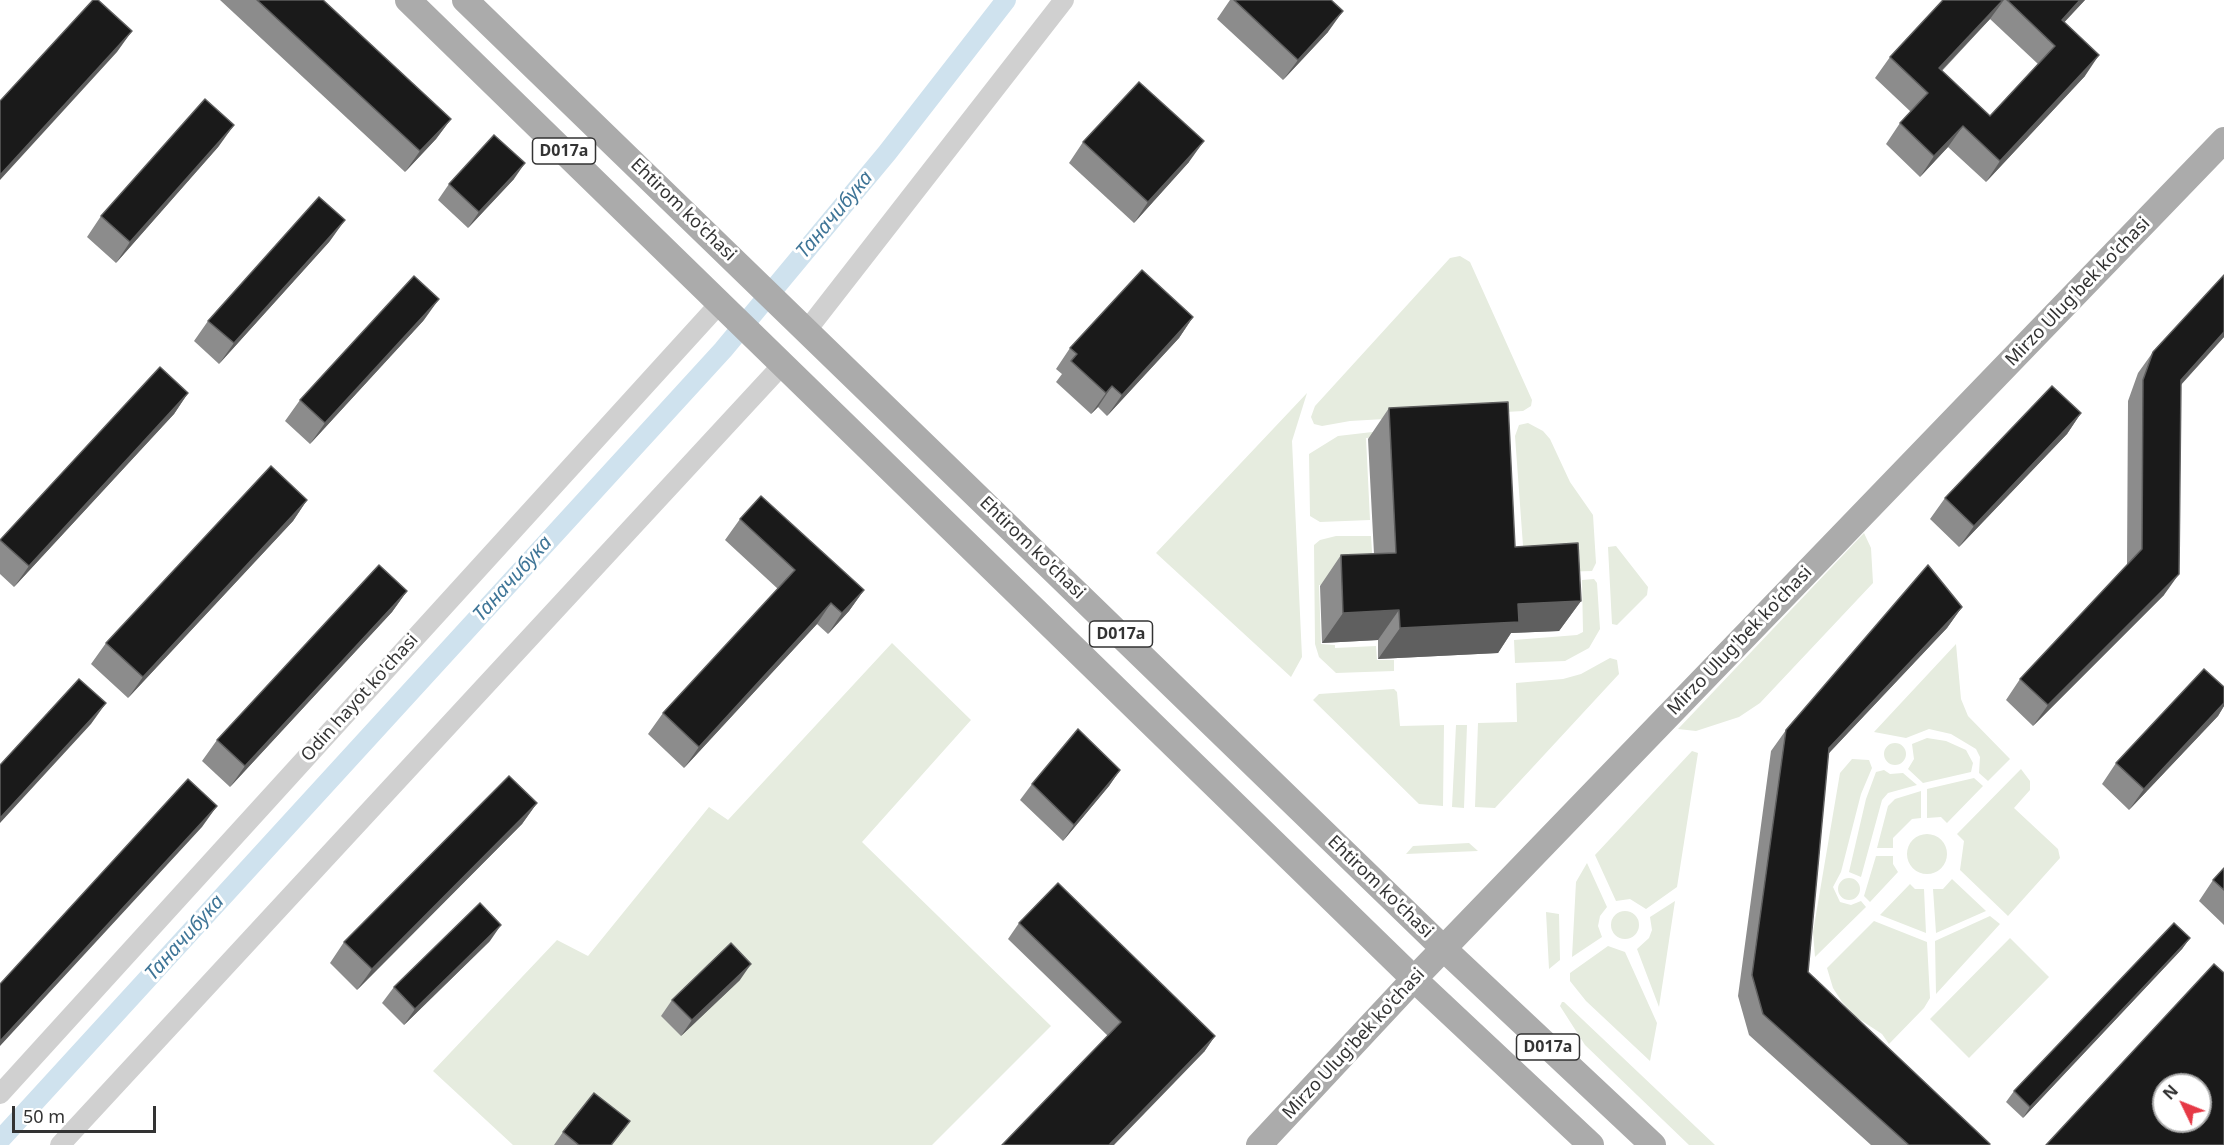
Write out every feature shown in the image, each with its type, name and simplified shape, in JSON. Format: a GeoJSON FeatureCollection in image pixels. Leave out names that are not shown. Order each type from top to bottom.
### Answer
{"type":"FeatureCollection","features":[{"type":"Feature","properties":{"kind":"main road","name":"D017a"},"geometry":{"type":"LineString","coordinates":[[408,0],[784,363],[1414,979],[1591,1145]]}},
{"type":"Feature","properties":{"kind":"main road","name":"Ehtirom ko'chasi"},"geometry":{"type":"LineString","coordinates":[[465,0],[1443,948],[1653,1145]]}},
{"type":"Feature","properties":{"kind":"main road","name":"Mirzo Ulug'bek ko'chasi"},"geometry":{"type":"LineString","coordinates":[[1259,1145],[1443,948],[2224,140]]}},
{"type":"Feature","properties":{"kind":"street"},"geometry":{"type":"LineString","coordinates":[[802,326],[1064,0]]}},
{"type":"Feature","properties":{"kind":"street","name":"Odin hayot ko'chasi"},"geometry":{"type":"LineString","coordinates":[[0,1094],[721,302]]}},
{"type":"Feature","properties":{"kind":"street"},"geometry":{"type":"LineString","coordinates":[[60,1145],[784,363]]}},
{"type":"Feature","properties":{"kind":"shaded area"},"geometry":{"type":"Polygon","coordinates":[[[1460,256],[1470,262],[1532,400],[1531,406],[1523,411],[1350,421],[1322,426],[1314,424],[1311,417],[1315,406],[1450,258],[1460,256]]]}},
{"type":"Feature","properties":{"kind":"shaded area"},"geometry":{"type":"Polygon","coordinates":[[[1307,393],[1292,441],[1302,657],[1291,677],[1156,553],[1307,393]]]}},
{"type":"Feature","properties":{"kind":"shaded area"},"geometry":{"type":"Polygon","coordinates":[[[1528,423],[1543,431],[1550,439],[1570,482],[1593,515],[1596,563],[1592,571],[1525,573],[1515,436],[1519,425],[1528,423]]]}},
{"type":"Feature","properties":{"kind":"shaded area"},"geometry":{"type":"Polygon","coordinates":[[[1381,431],[1382,437],[1366,438],[1370,520],[1320,522],[1310,516],[1309,454],[1338,436],[1381,431]]]}},
{"type":"Feature","properties":{"kind":"shaded area"},"geometry":{"type":"Polygon","coordinates":[[[1864,533],[1871,548],[1873,583],[1760,703],[1739,717],[1696,731],[1678,729],[1864,533]]]}},
{"type":"Feature","properties":{"kind":"shaded area"},"geometry":{"type":"Polygon","coordinates":[[[1336,536],[1371,536],[1374,582],[1319,585],[1321,644],[1335,645],[1335,648],[1376,646],[1377,660],[1394,660],[1394,671],[1336,673],[1319,657],[1315,644],[1314,545],[1320,540],[1336,536]]]}},
{"type":"Feature","properties":{"kind":"shaded area"},"geometry":{"type":"Polygon","coordinates":[[[1616,546],[1648,587],[1647,595],[1617,625],[1612,624],[1608,547],[1616,546]]]}},
{"type":"Feature","properties":{"kind":"shaded area"},"geometry":{"type":"Polygon","coordinates":[[[1594,579],[1597,583],[1600,629],[1589,648],[1565,661],[1515,663],[1514,640],[1577,635],[1583,632],[1582,580],[1594,579]]]}},
{"type":"Feature","properties":{"kind":"shaded area"},"geometry":{"type":"Polygon","coordinates":[[[892,643],[971,720],[862,842],[1051,1026],[932,1145],[513,1145],[433,1071],[557,940],[588,956],[709,807],[728,820],[892,643]]]}},
{"type":"Feature","properties":{"kind":"shaded area"},"geometry":{"type":"Polygon","coordinates":[[[1956,644],[1961,699],[1968,716],[2010,759],[1988,781],[1979,773],[1980,757],[1976,749],[1951,734],[1929,729],[1906,738],[1874,732],[1956,644]]]}},
{"type":"Feature","properties":{"kind":"shaded area"},"geometry":{"type":"Polygon","coordinates":[[[1610,658],[1617,660],[1619,674],[1495,808],[1475,807],[1478,723],[1517,722],[1516,683],[1563,679],[1581,674],[1610,658]]]}},
{"type":"Feature","properties":{"kind":"shaded area"},"geometry":{"type":"Polygon","coordinates":[[[1394,689],[1397,692],[1400,726],[1444,725],[1443,806],[1419,804],[1313,700],[1319,694],[1394,689]]]}},
{"type":"Feature","properties":{"kind":"shaded area"},"geometry":{"type":"Polygon","coordinates":[[[1456,725],[1467,725],[1464,808],[1452,807],[1456,725]]]}},
{"type":"Feature","properties":{"kind":"shaded area"},"geometry":{"type":"Polygon","coordinates":[[[1927,738],[1946,741],[1966,750],[1973,763],[1971,772],[1923,783],[1908,769],[1914,759],[1912,744],[1927,738]]]}},
{"type":"Feature","properties":{"kind":"shaded area"},"geometry":{"type":"Polygon","coordinates":[[[1895,743],[1903,746],[1906,754],[1903,762],[1895,765],[1887,762],[1884,754],[1887,746],[1895,743]]]}},
{"type":"Feature","properties":{"kind":"shaded area"},"geometry":{"type":"Polygon","coordinates":[[[1692,751],[1698,753],[1677,887],[1646,909],[1630,899],[1616,901],[1595,855],[1692,751]]]}},
{"type":"Feature","properties":{"kind":"shaded area"},"geometry":{"type":"Polygon","coordinates":[[[1852,759],[1869,760],[1872,768],[1861,794],[1841,872],[1833,887],[1840,902],[1851,905],[1861,901],[1866,907],[1815,957],[1813,932],[1840,773],[1852,759]]]}},
{"type":"Feature","properties":{"kind":"shaded area"},"geometry":{"type":"Polygon","coordinates":[[[2021,769],[2030,781],[2030,790],[2014,808],[2058,849],[2060,858],[2008,916],[1960,870],[1964,841],[1957,834],[2021,769]]]}},
{"type":"Feature","properties":{"kind":"shaded area"},"geometry":{"type":"Polygon","coordinates":[[[1884,770],[1890,774],[1903,773],[1917,785],[1888,793],[1882,800],[1861,877],[1849,872],[1866,799],[1876,772],[1884,770]]]}},
{"type":"Feature","properties":{"kind":"shaded area"},"geometry":{"type":"Polygon","coordinates":[[[1974,778],[1983,786],[1947,823],[1941,817],[1927,818],[1927,789],[1974,778]]]}},
{"type":"Feature","properties":{"kind":"shaded area"},"geometry":{"type":"Polygon","coordinates":[[[1921,791],[1921,818],[1912,819],[1893,838],[1893,848],[1877,848],[1888,806],[1895,799],[1921,791]]]}},
{"type":"Feature","properties":{"kind":"shaded area"},"geometry":{"type":"Polygon","coordinates":[[[1927,834],[1941,840],[1947,854],[1941,868],[1927,874],[1913,868],[1907,854],[1913,840],[1927,834]]]}},
{"type":"Feature","properties":{"kind":"shaded area"},"geometry":{"type":"Polygon","coordinates":[[[1469,843],[1478,851],[1406,854],[1413,846],[1469,843]]]}},
{"type":"Feature","properties":{"kind":"shaded area"},"geometry":{"type":"Polygon","coordinates":[[[1876,856],[1893,856],[1893,864],[1898,872],[1870,902],[1864,896],[1876,856]]]}},
{"type":"Feature","properties":{"kind":"shaded area"},"geometry":{"type":"Polygon","coordinates":[[[1587,863],[1607,907],[1600,916],[1598,926],[1602,937],[1572,957],[1576,882],[1587,863]]]}},
{"type":"Feature","properties":{"kind":"shaded area"},"geometry":{"type":"Polygon","coordinates":[[[1845,878],[1853,878],[1860,885],[1860,893],[1853,900],[1845,900],[1838,893],[1838,885],[1845,878]]]}},
{"type":"Feature","properties":{"kind":"shaded area"},"geometry":{"type":"Polygon","coordinates":[[[1952,879],[1986,911],[1936,933],[1933,889],[1943,889],[1952,879]]]}},
{"type":"Feature","properties":{"kind":"shaded area"},"geometry":{"type":"Polygon","coordinates":[[[1910,884],[1915,889],[1924,889],[1926,933],[1880,915],[1910,884]]]}},
{"type":"Feature","properties":{"kind":"shaded area"},"geometry":{"type":"Polygon","coordinates":[[[1675,901],[1659,1007],[1637,949],[1649,938],[1652,930],[1650,917],[1675,901]]]}},
{"type":"Feature","properties":{"kind":"shaded area"},"geometry":{"type":"Polygon","coordinates":[[[1625,911],[1635,915],[1639,925],[1635,935],[1625,939],[1615,935],[1611,925],[1615,915],[1625,911]]]}},
{"type":"Feature","properties":{"kind":"shaded area"},"geometry":{"type":"Polygon","coordinates":[[[1546,912],[1559,914],[1560,960],[1549,969],[1546,912]]]}},
{"type":"Feature","properties":{"kind":"shaded area"},"geometry":{"type":"Polygon","coordinates":[[[1990,916],[2000,924],[1936,994],[1935,941],[1990,916]]]}},
{"type":"Feature","properties":{"kind":"shaded area"},"geometry":{"type":"Polygon","coordinates":[[[1874,921],[1927,942],[1930,998],[1924,1008],[1889,1044],[1882,1034],[1856,1017],[1842,1002],[1833,988],[1827,968],[1874,921]]]}},
{"type":"Feature","properties":{"kind":"shaded area"},"geometry":{"type":"Polygon","coordinates":[[[2010,938],[2049,977],[1969,1058],[1930,1019],[2010,938]]]}},
{"type":"Feature","properties":{"kind":"shaded area"},"geometry":{"type":"Polygon","coordinates":[[[1608,946],[1625,952],[1657,1023],[1650,1061],[1586,1001],[1570,981],[1570,973],[1608,946]]]}},
{"type":"Feature","properties":{"kind":"shaded area"},"geometry":{"type":"Polygon","coordinates":[[[1562,1002],[1715,1145],[1689,1145],[1585,1045],[1560,1006],[1562,1002]]]}},
{"type":"Feature","properties":{"kind":"building"},"geometry":{"type":"Polygon","coordinates":[[[93,0],[98,0],[132,31],[0,175],[0,101],[93,0]]]}},
{"type":"Feature","properties":{"kind":"building"},"geometry":{"type":"Polygon","coordinates":[[[257,0],[323,0],[451,119],[420,151],[257,0]]]}},
{"type":"Feature","properties":{"kind":"building"},"geometry":{"type":"Polygon","coordinates":[[[1234,0],[1331,0],[1343,11],[1298,60],[1234,0]]]}},
{"type":"Feature","properties":{"kind":"building"},"geometry":{"type":"Polygon","coordinates":[[[1943,0],[2003,0],[1939,68],[1990,116],[2055,46],[2007,0],[2080,0],[2062,20],[2099,55],[2000,161],[1963,126],[1934,156],[1900,123],[1928,93],[1890,57],[1943,0]]]}},
{"type":"Feature","properties":{"kind":"building"},"geometry":{"type":"Polygon","coordinates":[[[1139,82],[1204,141],[1148,202],[1083,142],[1139,82]]]}},
{"type":"Feature","properties":{"kind":"building"},"geometry":{"type":"Polygon","coordinates":[[[205,99],[234,125],[130,242],[101,216],[205,99]]]}},
{"type":"Feature","properties":{"kind":"building"},"geometry":{"type":"Polygon","coordinates":[[[494,135],[525,163],[479,212],[449,184],[494,135]]]}},
{"type":"Feature","properties":{"kind":"building"},"geometry":{"type":"Polygon","coordinates":[[[319,197],[345,220],[234,343],[208,321],[319,197]]]}},
{"type":"Feature","properties":{"kind":"building"},"geometry":{"type":"Polygon","coordinates":[[[1142,270],[1193,317],[1122,395],[1112,386],[1106,393],[1071,361],[1077,354],[1070,348],[1142,270]]]}},
{"type":"Feature","properties":{"kind":"building"},"geometry":{"type":"Polygon","coordinates":[[[2224,275],[2224,332],[2181,380],[2179,574],[2048,705],[2020,679],[2142,549],[2143,380],[2153,352],[2224,275]]]}},
{"type":"Feature","properties":{"kind":"building"},"geometry":{"type":"Polygon","coordinates":[[[414,276],[439,299],[325,423],[300,400],[414,276]]]}},
{"type":"Feature","properties":{"kind":"building"},"geometry":{"type":"Polygon","coordinates":[[[160,367],[188,393],[29,566],[0,540],[160,367]]]}},
{"type":"Feature","properties":{"kind":"building"},"geometry":{"type":"Polygon","coordinates":[[[2052,386],[2081,413],[1974,526],[1945,498],[2052,386]]]}},
{"type":"Feature","properties":{"kind":"building"},"geometry":{"type":"Polygon","coordinates":[[[1508,402],[1515,547],[1578,543],[1581,601],[1518,604],[1519,622],[1400,628],[1399,610],[1343,613],[1341,555],[1396,553],[1389,408],[1508,402]]]}},
{"type":"Feature","properties":{"kind":"building"},"geometry":{"type":"Polygon","coordinates":[[[271,466],[307,500],[143,677],[106,643],[271,466]]]}},
{"type":"Feature","properties":{"kind":"building"},"geometry":{"type":"Polygon","coordinates":[[[761,496],[864,590],[842,613],[831,603],[699,747],[663,713],[795,570],[740,519],[761,496]]]}},
{"type":"Feature","properties":{"kind":"building"},"geometry":{"type":"Polygon","coordinates":[[[379,565],[407,591],[245,766],[217,740],[379,565]]]}},
{"type":"Feature","properties":{"kind":"building"},"geometry":{"type":"Polygon","coordinates":[[[1928,565],[1962,607],[1829,748],[1808,972],[1989,1145],[1909,1145],[1763,1014],[1752,975],[1786,730],[1928,565]]]}},
{"type":"Feature","properties":{"kind":"building"},"geometry":{"type":"Polygon","coordinates":[[[2204,669],[2224,687],[2224,703],[2144,789],[2116,763],[2204,669]]]}},
{"type":"Feature","properties":{"kind":"building"},"geometry":{"type":"Polygon","coordinates":[[[79,679],[106,703],[0,818],[0,765],[79,679]]]}},
{"type":"Feature","properties":{"kind":"building"},"geometry":{"type":"Polygon","coordinates":[[[1078,729],[1120,770],[1074,825],[1032,784],[1078,729]]]}},
{"type":"Feature","properties":{"kind":"building"},"geometry":{"type":"Polygon","coordinates":[[[509,776],[537,803],[372,969],[344,942],[509,776]]]}},
{"type":"Feature","properties":{"kind":"building"},"geometry":{"type":"Polygon","coordinates":[[[188,779],[217,806],[0,1041],[0,984],[188,779]]]}},
{"type":"Feature","properties":{"kind":"building"},"geometry":{"type":"Polygon","coordinates":[[[2224,868],[2224,890],[2213,880],[2224,868]]]}},
{"type":"Feature","properties":{"kind":"building"},"geometry":{"type":"Polygon","coordinates":[[[1058,883],[1215,1036],[1109,1145],[1002,1145],[1121,1022],[1019,923],[1058,883]]]}},
{"type":"Feature","properties":{"kind":"building"},"geometry":{"type":"Polygon","coordinates":[[[480,903],[501,925],[415,1009],[394,987],[480,903]]]}},
{"type":"Feature","properties":{"kind":"building"},"geometry":{"type":"Polygon","coordinates":[[[2174,923],[2190,938],[2030,1107],[2014,1091],[2174,923]]]}},
{"type":"Feature","properties":{"kind":"building"},"geometry":{"type":"Polygon","coordinates":[[[731,943],[751,964],[692,1020],[672,1000],[731,943]]]}},
{"type":"Feature","properties":{"kind":"building"},"geometry":{"type":"Polygon","coordinates":[[[2214,964],[2224,973],[2224,1145],[2046,1145],[2214,964]]]}},
{"type":"Feature","properties":{"kind":"building"},"geometry":{"type":"Polygon","coordinates":[[[594,1093],[630,1121],[611,1145],[579,1145],[563,1132],[594,1093]]]}},
{"type":"Feature","properties":{"kind":"waterway","name":"Таначибука"},"geometry":{"type":"LineString","coordinates":[[0,1140],[723,350],[887,153],[1006,0]]}}]}
